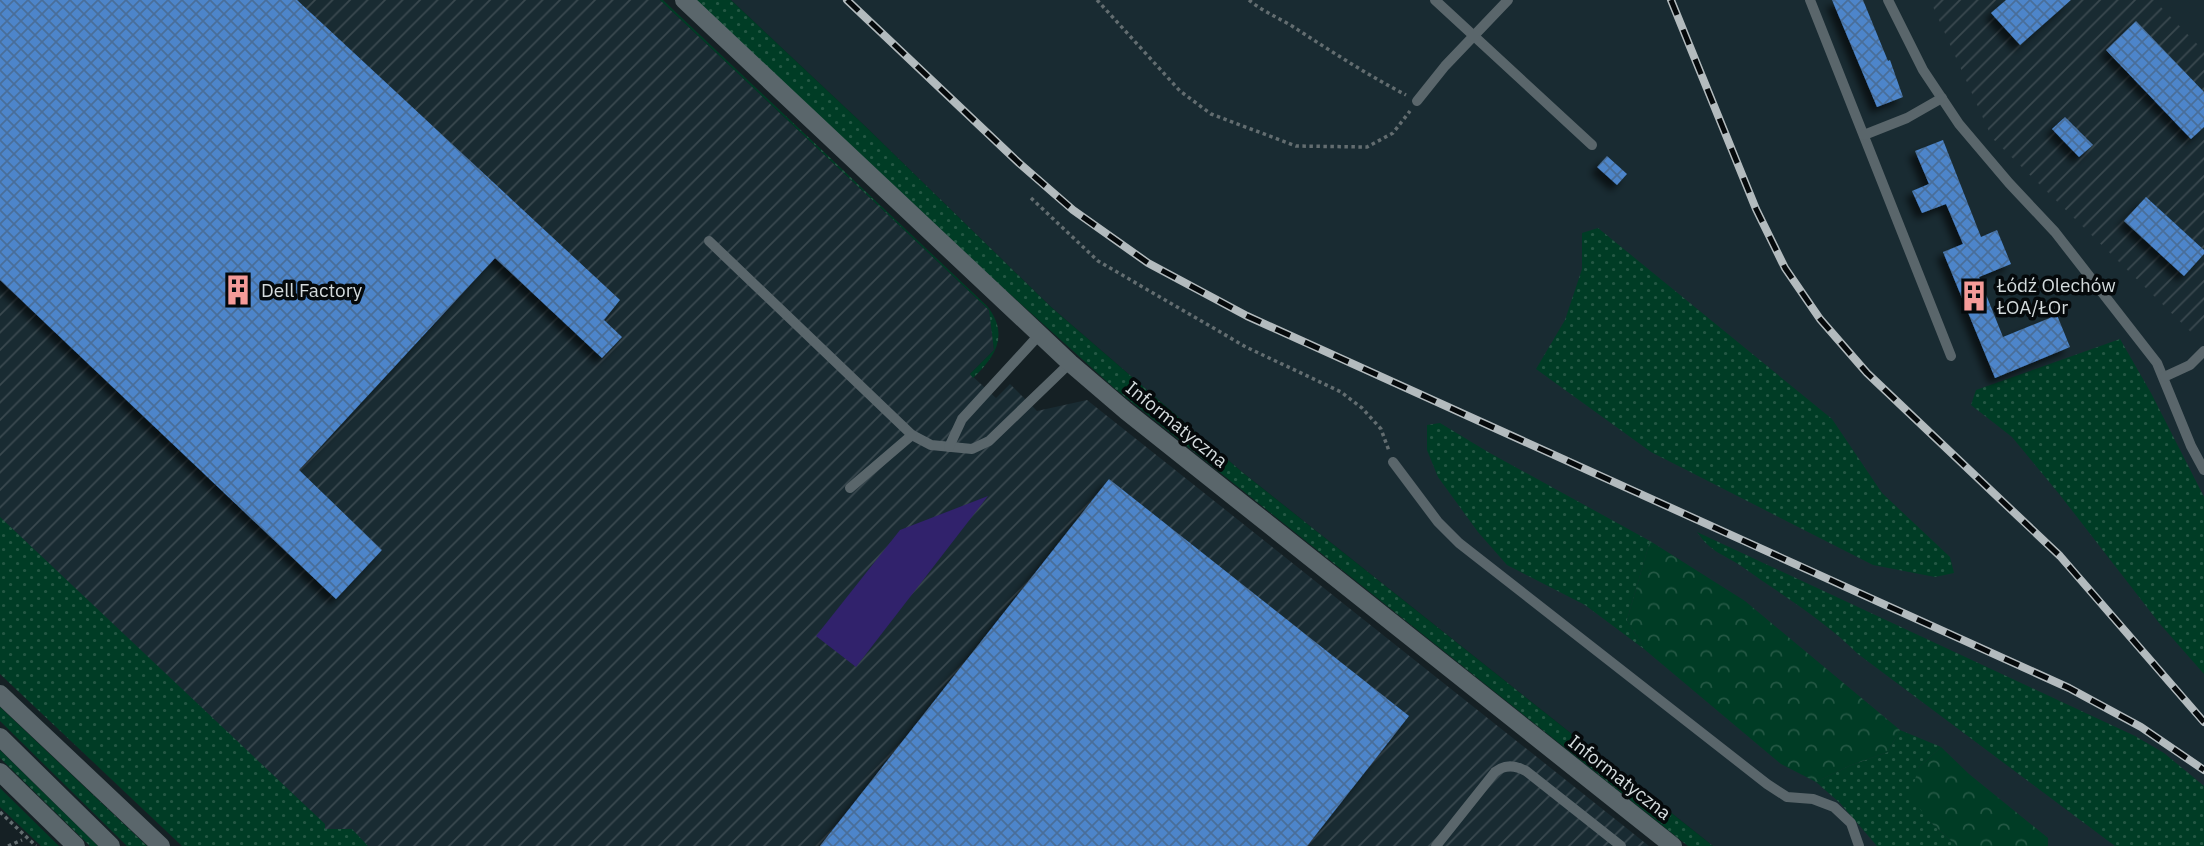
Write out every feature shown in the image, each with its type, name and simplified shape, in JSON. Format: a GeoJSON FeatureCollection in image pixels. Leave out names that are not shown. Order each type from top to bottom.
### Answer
{"type":"FeatureCollection","features":[{"type":"Feature","properties":{"kind":"street","name":"Informatyczna"},"geometry":{"type":"LineString","coordinates":[[684,0],[1070,363],[1126,411],[1673,846]]}},
{"type":"Feature","properties":{"kind":"street"},"geometry":{"type":"LineString","coordinates":[[0,694],[161,846]]}},
{"type":"Feature","properties":{"kind":"street"},"geometry":{"type":"LineString","coordinates":[[0,737],[111,846]]}},
{"type":"Feature","properties":{"kind":"street"},"geometry":{"type":"LineString","coordinates":[[0,772],[76,846]]}},
{"type":"Feature","properties":{"kind":"lane"},"geometry":{"type":"LineString","coordinates":[[1435,0],[1592,145]]}},
{"type":"Feature","properties":{"kind":"lane"},"geometry":{"type":"LineString","coordinates":[[1417,101],[1440,70],[1508,0]]}},
{"type":"Feature","properties":{"kind":"lane"},"geometry":{"type":"LineString","coordinates":[[1810,0],[1951,356]]}},
{"type":"Feature","properties":{"kind":"lane"},"geometry":{"type":"LineString","coordinates":[[1888,0],[1923,70],[1959,124],[2054,232],[2157,363],[2191,446],[2204,470]]}},
{"type":"Feature","properties":{"kind":"lane"},"geometry":{"type":"LineString","coordinates":[[1864,135],[1907,118],[1942,98]]}},
{"type":"Feature","properties":{"kind":"lane"},"geometry":{"type":"LineString","coordinates":[[709,241],[912,435],[931,445],[972,449],[989,441],[1070,363]]}},
{"type":"Feature","properties":{"kind":"lane"},"geometry":{"type":"LineString","coordinates":[[949,447],[961,419],[1040,335]]}},
{"type":"Feature","properties":{"kind":"lane"},"geometry":{"type":"LineString","coordinates":[[2164,377],[2190,365],[2204,351]]}},
{"type":"Feature","properties":{"kind":"lane"},"geometry":{"type":"LineString","coordinates":[[850,488],[912,435]]}},
{"type":"Feature","properties":{"kind":"lane"},"geometry":{"type":"LineString","coordinates":[[1393,462],[1438,522],[1459,543],[1767,784],[1787,797],[1814,799],[1834,807],[1851,823],[1859,846]]}},
{"type":"Feature","properties":{"kind":"lane"},"geometry":{"type":"LineString","coordinates":[[1436,846],[1494,772],[1508,766],[1517,766],[1526,771],[1621,846]]}},
{"type":"Feature","properties":{"kind":"path"},"geometry":{"type":"LineString","coordinates":[[1097,0],[1180,91],[1210,114],[1296,146],[1356,147],[1377,143],[1393,133],[1417,101],[1360,71],[1249,0]]}},
{"type":"Feature","properties":{"kind":"path"},"geometry":{"type":"LineString","coordinates":[[1031,198],[1098,261],[1246,347],[1341,391],[1362,408],[1381,429],[1393,462]]}},
{"type":"Feature","properties":{"kind":"path"},"geometry":{"type":"LineString","coordinates":[[0,812],[36,846]]}},
{"type":"Feature","properties":{"kind":"path"},"geometry":{"type":"LineString","coordinates":[[8,846],[22,840]]}},
{"type":"Feature","properties":{"kind":"shaded area"},"geometry":{"type":"Polygon","coordinates":[[[0,0],[660,0],[990,311],[994,350],[970,374],[996,398],[1010,384],[1037,411],[1087,400],[1649,846],[235,846],[0,623],[0,0]]]}},
{"type":"Feature","properties":{"kind":"shaded area"},"geometry":{"type":"Polygon","coordinates":[[[731,0],[2204,0],[2204,846],[1713,846],[1242,472],[1051,307],[731,0]]]}},
{"type":"Feature","properties":{"kind":"shaded area"},"geometry":{"type":"Polygon","coordinates":[[[1930,0],[2154,0],[2204,51],[2204,329],[2196,337],[1992,138],[1930,0]]]}},
{"type":"Feature","properties":{"kind":"shaded area"},"geometry":{"type":"Polygon","coordinates":[[[988,496],[856,667],[816,636],[900,530],[988,496]]]}},
{"type":"Feature","properties":{"kind":"green space"},"geometry":{"type":"Polygon","coordinates":[[[660,0],[987,306],[998,327],[997,345],[988,362],[973,378],[970,374],[994,350],[989,310],[660,0]]]}},
{"type":"Feature","properties":{"kind":"green space"},"geometry":{"type":"Polygon","coordinates":[[[696,0],[731,0],[1051,307],[1242,472],[1713,846],[1688,846],[1114,388],[1001,286],[696,0]]]}},
{"type":"Feature","properties":{"kind":"green space"},"geometry":{"type":"Polygon","coordinates":[[[1598,228],[1832,419],[1882,493],[1950,557],[1954,573],[1935,577],[1873,565],[1651,452],[1536,369],[1565,320],[1582,269],[1582,233],[1598,228]]]}},
{"type":"Feature","properties":{"kind":"green space"},"geometry":{"type":"Polygon","coordinates":[[[2120,339],[2204,497],[2204,674],[2160,624],[2012,437],[1971,405],[1976,390],[2120,339]]]}},
{"type":"Feature","properties":{"kind":"green space"},"geometry":{"type":"Polygon","coordinates":[[[1440,423],[1650,541],[1627,620],[1644,649],[1585,605],[1507,565],[1478,532],[1438,477],[1427,450],[1427,425],[1440,423]]]}},
{"type":"Feature","properties":{"kind":"green space"},"geometry":{"type":"Polygon","coordinates":[[[0,517],[325,824],[325,829],[352,829],[368,846],[182,846],[0,674],[0,517]]]}},
{"type":"Feature","properties":{"kind":"green space"},"geometry":{"type":"Polygon","coordinates":[[[1697,532],[2135,736],[2164,753],[2204,786],[2204,846],[2115,846],[1858,654],[1817,619],[1713,549],[1697,532]]]}},
{"type":"Feature","properties":{"kind":"green space"},"geometry":{"type":"Polygon","coordinates":[[[1650,541],[1745,601],[1900,730],[1888,752],[1816,782],[1781,764],[1644,649],[1627,620],[1650,541]]]}},
{"type":"Feature","properties":{"kind":"green space"},"geometry":{"type":"Polygon","coordinates":[[[0,707],[147,846],[127,846],[0,721],[0,707]]]}},
{"type":"Feature","properties":{"kind":"green space"},"geometry":{"type":"Polygon","coordinates":[[[1900,730],[1941,747],[1918,768],[1928,820],[1957,846],[1877,846],[1840,803],[1816,782],[1888,752],[1900,730]]]}},
{"type":"Feature","properties":{"kind":"green space"},"geometry":{"type":"Polygon","coordinates":[[[1941,747],[1969,774],[2048,838],[2048,846],[1957,846],[1928,820],[1911,796],[1918,768],[1941,747]]]}},
{"type":"Feature","properties":{"kind":"green space"},"geometry":{"type":"Polygon","coordinates":[[[0,750],[98,846],[90,846],[0,758],[0,750]]]}},
{"type":"Feature","properties":{"kind":"green space"},"geometry":{"type":"Polygon","coordinates":[[[0,788],[59,846],[41,846],[0,807],[0,788]]]}},
{"type":"Feature","properties":{"kind":"building","name":"Dell Factory"},"geometry":{"type":"Polygon","coordinates":[[[0,0],[297,0],[620,300],[604,320],[622,337],[602,358],[495,258],[299,470],[382,550],[336,599],[0,280],[0,0]]]}},
{"type":"Feature","properties":{"kind":"building"},"geometry":{"type":"Polygon","coordinates":[[[1832,0],[1863,0],[1903,97],[1877,107],[1832,0]]]}},
{"type":"Feature","properties":{"kind":"building"},"geometry":{"type":"Polygon","coordinates":[[[2006,0],[2071,0],[2020,45],[1991,13],[2006,0]]]}},
{"type":"Feature","properties":{"kind":"building"},"geometry":{"type":"Polygon","coordinates":[[[2136,21],[2204,92],[2204,127],[2191,139],[2106,50],[2136,21]]]}},
{"type":"Feature","properties":{"kind":"building"},"geometry":{"type":"Polygon","coordinates":[[[2065,117],[2093,145],[2079,157],[2052,129],[2065,117]]]}},
{"type":"Feature","properties":{"kind":"building","name":"Łódź Olechów ŁOA/ŁOr"},"geometry":{"type":"Polygon","coordinates":[[[1943,140],[1981,237],[1997,230],[2011,264],[1979,277],[2003,337],[2057,315],[2070,347],[1995,378],[1943,252],[1963,244],[1946,204],[1922,213],[1912,191],[1929,184],[1915,151],[1943,140]]]}},
{"type":"Feature","properties":{"kind":"building"},"geometry":{"type":"Polygon","coordinates":[[[1607,156],[1627,174],[1617,185],[1597,167],[1607,156]]]}},
{"type":"Feature","properties":{"kind":"building"},"geometry":{"type":"Polygon","coordinates":[[[2146,197],[2204,250],[2204,254],[2184,276],[2124,221],[2146,197]]]}},
{"type":"Feature","properties":{"kind":"building"},"geometry":{"type":"Polygon","coordinates":[[[1109,479],[1409,716],[1307,846],[820,846],[1109,479]]]}},
{"type":"Feature","properties":{"kind":"railway"},"geometry":{"type":"LineString","coordinates":[[847,0],[1019,163],[1073,210],[1148,263],[1247,316],[2069,688],[2141,727],[2204,770]]}},
{"type":"Feature","properties":{"kind":"railway"},"geometry":{"type":"LineString","coordinates":[[1671,0],[1756,209],[1785,268],[1820,319],[1867,373],[2060,556],[2204,722]]}},
{"type":"Feature","properties":{"kind":"place","name":"Dell Factory"},"geometry":{"type":"Point","coordinates":[238,290]}},
{"type":"Feature","properties":{"kind":"place","name":"Łódź Olechów ŁOA/ŁOr"},"geometry":{"type":"Point","coordinates":[1974,296]}}]}
